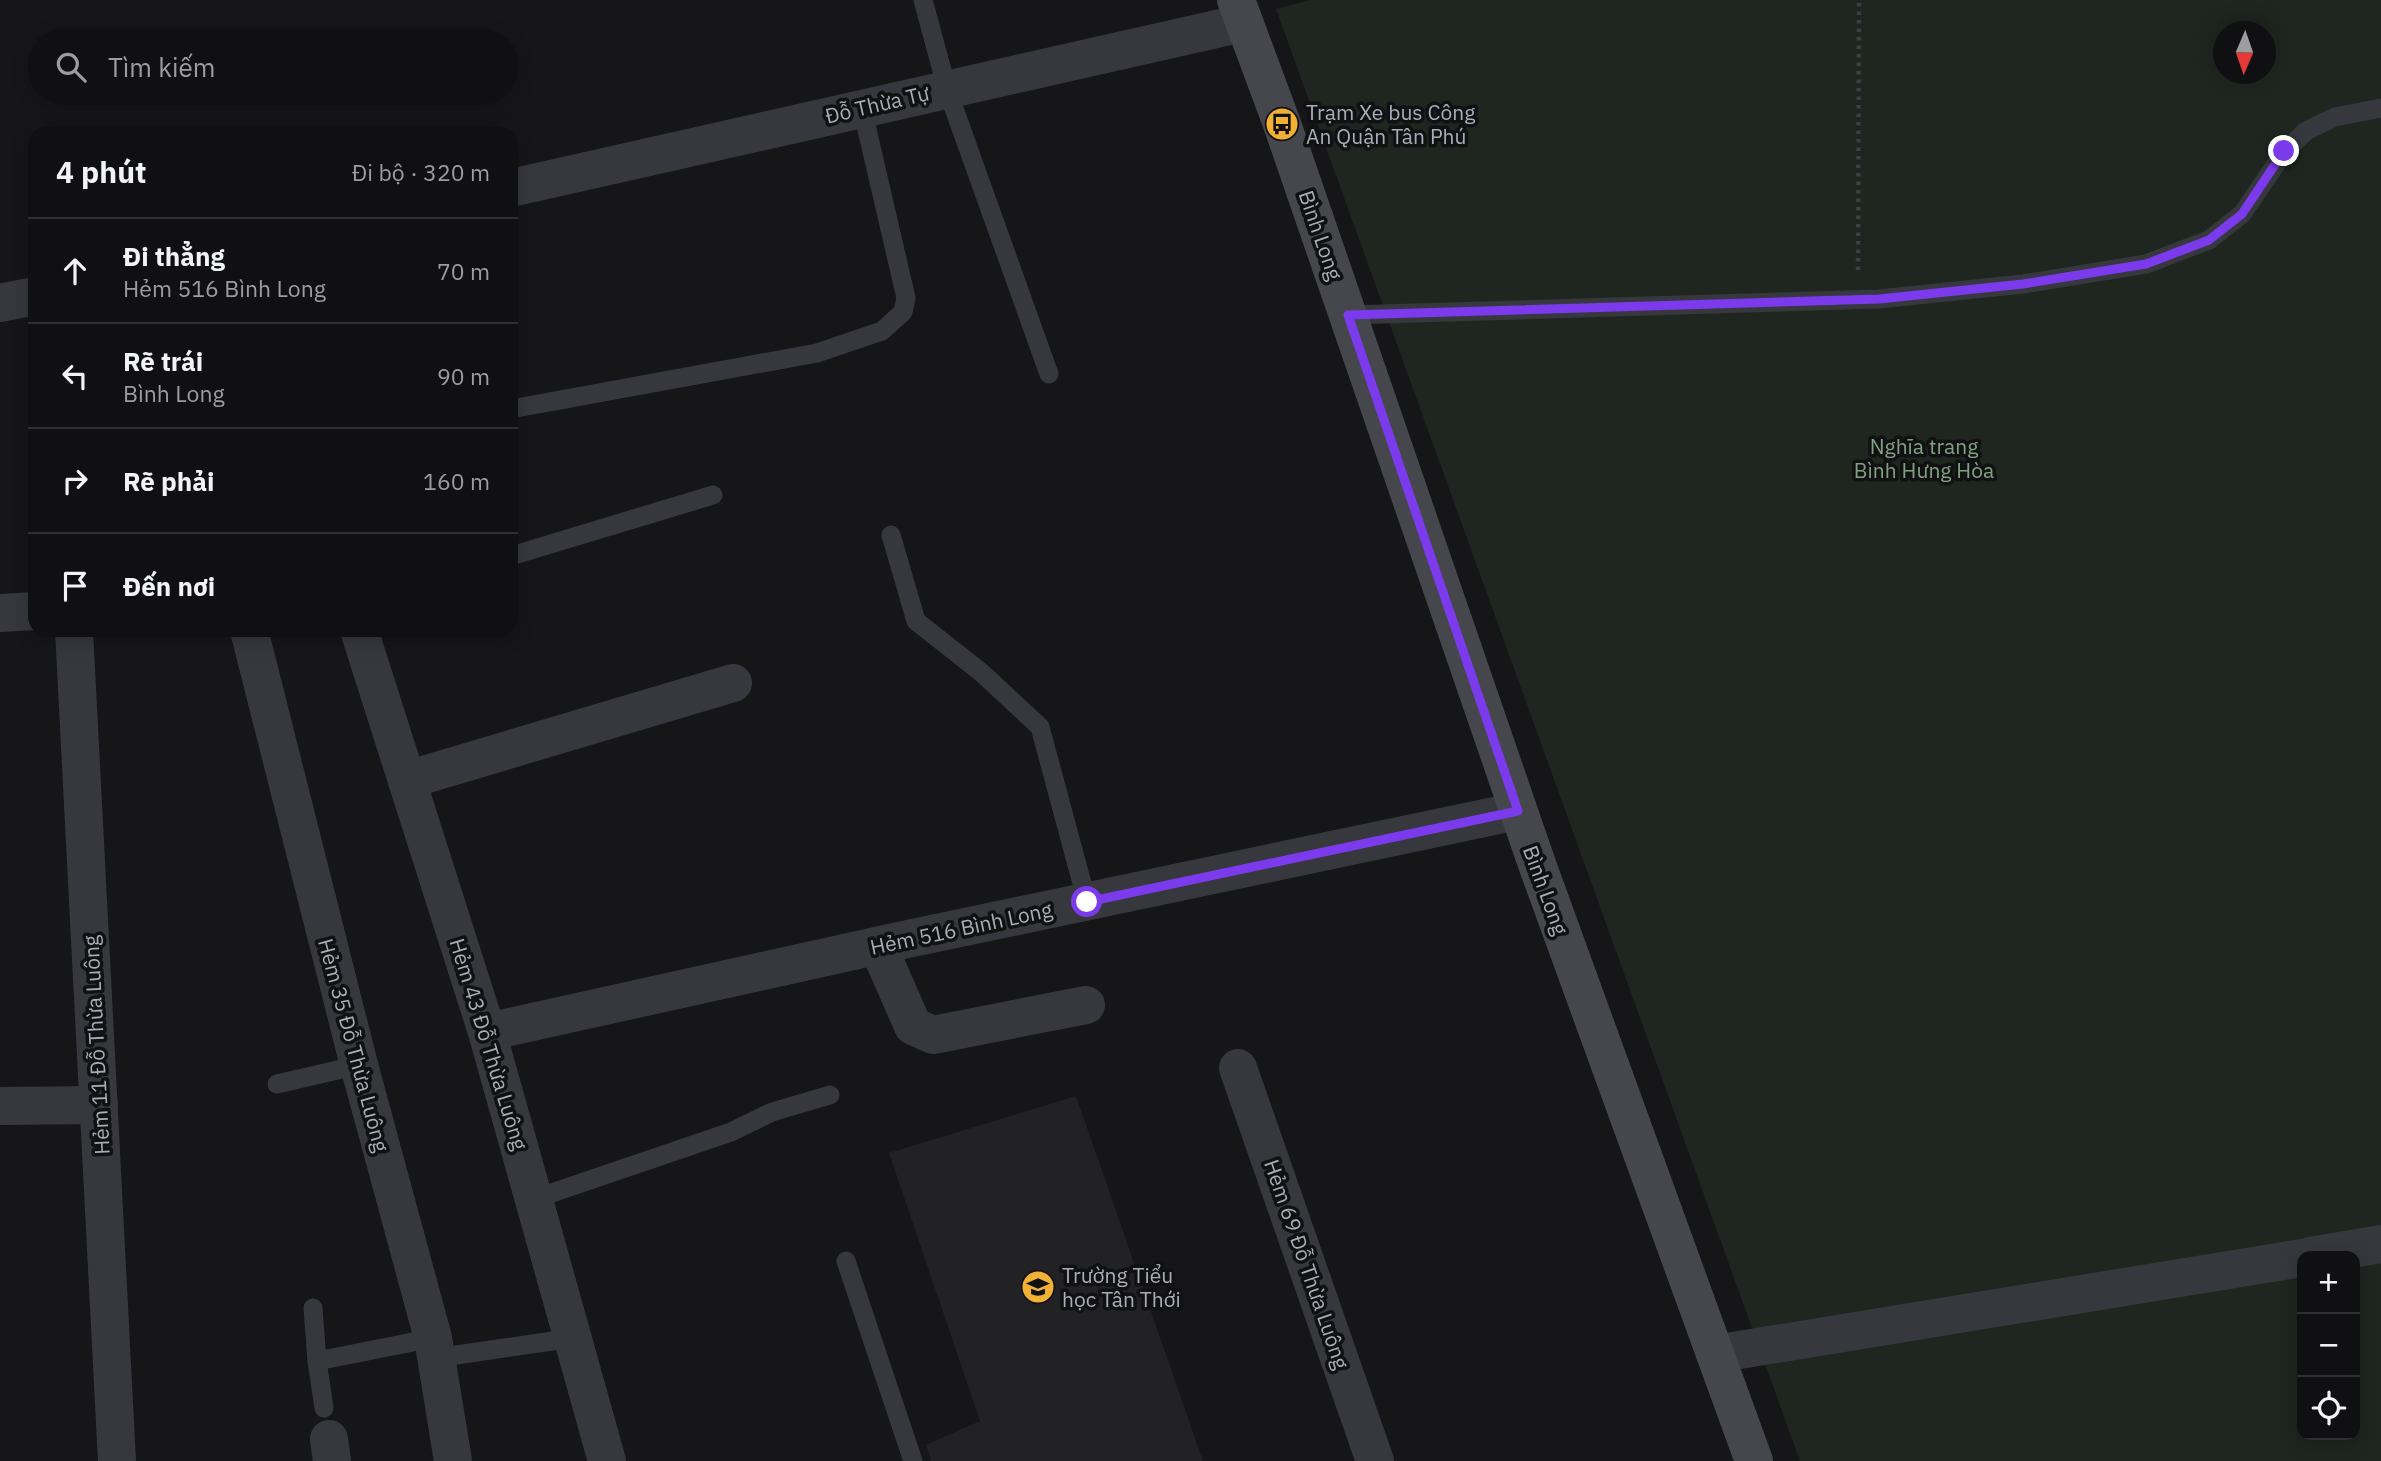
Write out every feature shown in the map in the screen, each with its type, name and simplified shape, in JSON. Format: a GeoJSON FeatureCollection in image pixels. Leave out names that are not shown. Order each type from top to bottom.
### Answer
{"type":"FeatureCollection","features":[{"type":"Feature","properties":{"kind":"main road","name":"Bình Long"},"geometry":{"type":"LineString","coordinates":[[1240,12],[1282,124],[1518,811],[1754,1461]]}},
{"type":"Feature","properties":{"kind":"street","name":"Đỗ Thừa Tự"},"geometry":{"type":"LineString","coordinates":[[518,186],[947,89],[1240,12]]}},
{"type":"Feature","properties":{"kind":"street"},"geometry":{"type":"LineString","coordinates":[[0,303],[28,297]]}},
{"type":"Feature","properties":{"kind":"street"},"geometry":{"type":"LineString","coordinates":[[0,613],[28,611]]}},
{"type":"Feature","properties":{"kind":"street","name":"Hẻm 11 Đỗ Thừa Luông"},"geometry":{"type":"LineString","coordinates":[[74,637],[117,1461]]}},
{"type":"Feature","properties":{"kind":"street","name":"Hẻm 35 Đỗ Thừa Luông"},"geometry":{"type":"LineString","coordinates":[[251,637],[434,1348],[453,1461]]}},
{"type":"Feature","properties":{"kind":"street","name":"Hẻm 43 Đỗ Thừa Luông"},"geometry":{"type":"LineString","coordinates":[[361,637],[487,1032],[607,1461]]}},
{"type":"Feature","properties":{"kind":"street"},"geometry":{"type":"LineString","coordinates":[[407,780],[733,683]]}},
{"type":"Feature","properties":{"kind":"street","name":"Hẻm 516 Bình Long"},"geometry":{"type":"LineString","coordinates":[[487,1032],[878,946],[1518,811]]}},
{"type":"Feature","properties":{"kind":"street"},"geometry":{"type":"LineString","coordinates":[[878,946],[913,1026],[933,1035],[1086,1005]]}},
{"type":"Feature","properties":{"kind":"street","name":"Hẻm 69 Đỗ Thừa Luông"},"geometry":{"type":"LineString","coordinates":[[1238,1068],[1375,1461]]}},
{"type":"Feature","properties":{"kind":"street"},"geometry":{"type":"LineString","coordinates":[[0,1106],[99,1105]]}},
{"type":"Feature","properties":{"kind":"street"},"geometry":{"type":"LineString","coordinates":[[2340,1251],[2381,1244]]}},
{"type":"Feature","properties":{"kind":"street"},"geometry":{"type":"LineString","coordinates":[[1715,1354],[2297,1259]]}},
{"type":"Feature","properties":{"kind":"lane"},"geometry":{"type":"LineString","coordinates":[[923,0],[947,89],[1049,374]]}},
{"type":"Feature","properties":{"kind":"lane"},"geometry":{"type":"LineString","coordinates":[[518,409],[817,353],[882,331],[902,312],[906,298],[862,108]]}},
{"type":"Feature","properties":{"kind":"lane"},"geometry":{"type":"LineString","coordinates":[[1348,315],[1858,299],[2023,284],[2146,264],[2209,240],[2242,214],[2284,151],[2306,131],[2335,117],[2381,108]]}},
{"type":"Feature","properties":{"kind":"lane"},"geometry":{"type":"LineString","coordinates":[[518,554],[713,495]]}},
{"type":"Feature","properties":{"kind":"lane"},"geometry":{"type":"LineString","coordinates":[[891,535],[916,621],[982,673],[1040,727],[1087,902]]}},
{"type":"Feature","properties":{"kind":"lane"},"geometry":{"type":"LineString","coordinates":[[276,1084],[359,1065]]}},
{"type":"Feature","properties":{"kind":"lane"},"geometry":{"type":"LineString","coordinates":[[534,1199],[731,1132],[772,1112],[830,1095]]}},
{"type":"Feature","properties":{"kind":"lane"},"geometry":{"type":"LineString","coordinates":[[846,1261],[913,1461]]}},
{"type":"Feature","properties":{"kind":"lane"},"geometry":{"type":"LineString","coordinates":[[313,1308],[317,1361],[328,1436]]}},
{"type":"Feature","properties":{"kind":"lane"},"geometry":{"type":"LineString","coordinates":[[317,1361],[434,1348],[573,1338]]}},
{"type":"Feature","properties":{"kind":"path"},"geometry":{"type":"LineString","coordinates":[[1858,299],[1859,0]]}},
{"type":"Feature","properties":{"kind":"shaded area","name":"Trường Tiểu học Tân Thới"},"geometry":{"type":"Polygon","coordinates":[[[1076,1096],[1203,1461],[931,1461],[926,1445],[980,1421],[889,1153],[1076,1096]]]}},
{"type":"Feature","properties":{"kind":"green space","name":"Nghĩa trang Bình Hưng Hòa"},"geometry":{"type":"Polygon","coordinates":[[[1310,0],[2381,0],[2381,1461],[1800,1461],[1276,9],[1310,0]]]}},
{"type":"Feature","properties":{"kind":"place","name":"Trạm Xe bus Công An Quận Tân Phú"},"geometry":{"type":"Point","coordinates":[1282,124]}},
{"type":"Feature","properties":{"kind":"place","name":"Trường Tiểu học Tân Thới"},"geometry":{"type":"Point","coordinates":[1038,1287]}},
{"type":"Feature","properties":{"kind":"route"},"geometry":{"type":"LineString","coordinates":[[1087,902],[1518,811],[1348,315],[1879,299],[2023,284],[2146,264],[2209,240],[2242,214],[2284,151]]}}]}
